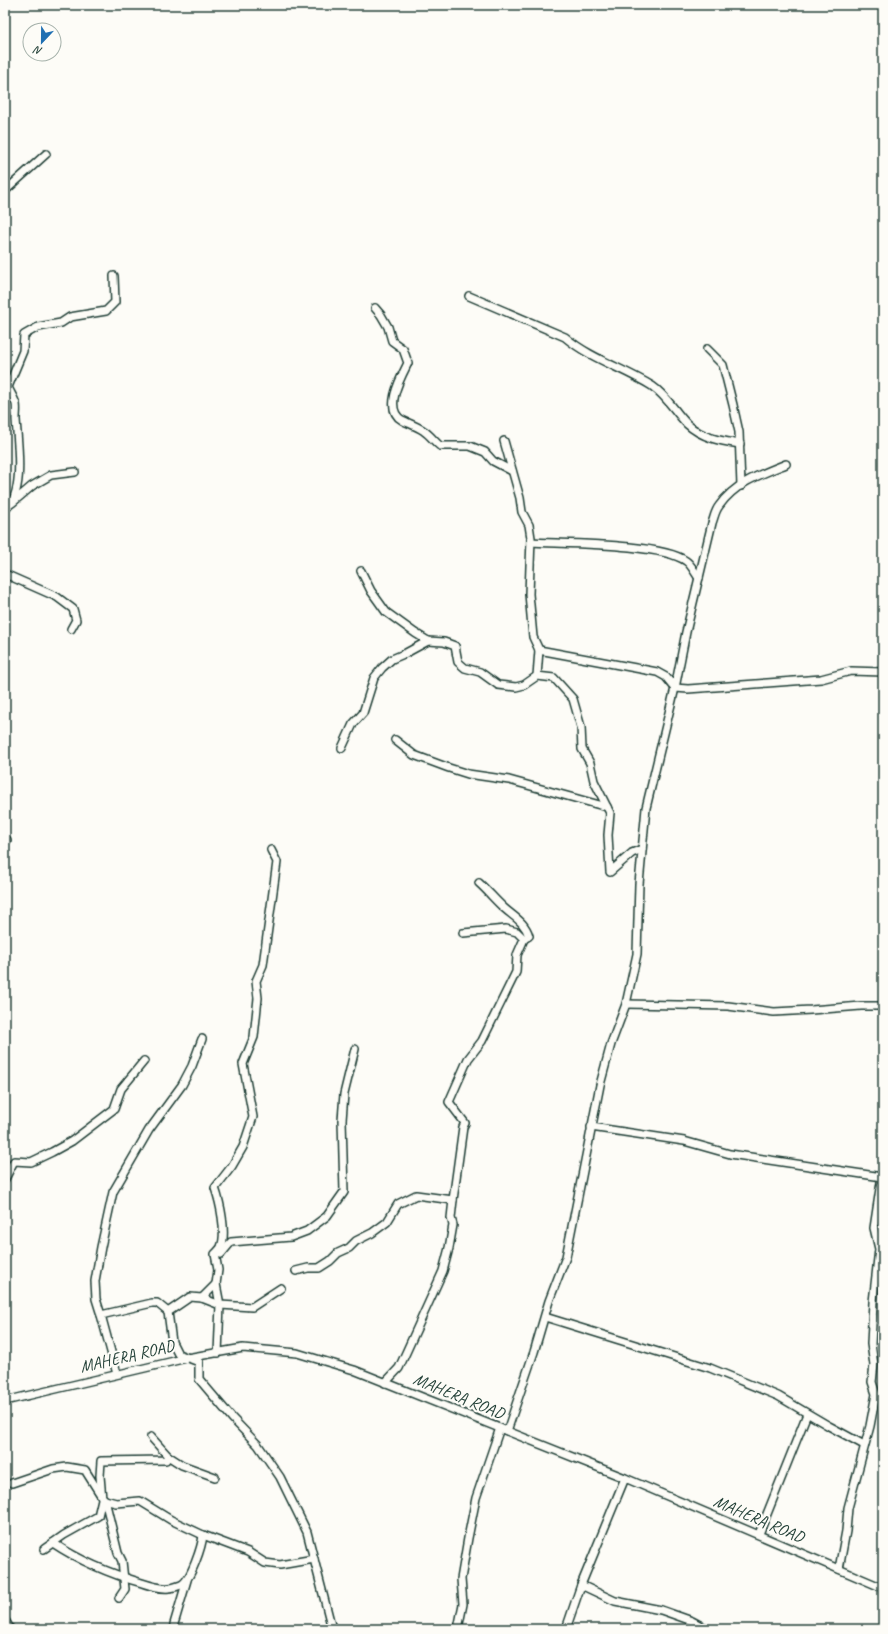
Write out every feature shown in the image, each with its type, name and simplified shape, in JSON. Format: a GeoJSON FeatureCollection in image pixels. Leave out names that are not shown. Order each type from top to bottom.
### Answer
{"type":"FeatureCollection","features":[{"type":"Feature","properties":{"kind":"street"},"geometry":{"type":"LineString","coordinates":[[5,191],[46,154]]}},
{"type":"Feature","properties":{"kind":"street"},"geometry":{"type":"LineString","coordinates":[[6,508],[13,499],[17,487],[19,449],[16,405],[8,387],[23,351],[24,335],[38,327],[61,323],[70,317],[106,311],[116,302],[114,276]]}},
{"type":"Feature","properties":{"kind":"street"},"geometry":{"type":"LineString","coordinates":[[469,296],[565,337],[577,348],[653,387],[672,404],[687,424],[702,435],[720,441],[740,444]]}},
{"type":"Feature","properties":{"kind":"street"},"geometry":{"type":"LineString","coordinates":[[375,308],[388,327],[392,341],[403,349],[408,363],[395,395],[393,406],[395,414],[426,432],[440,446],[470,446],[485,452],[493,461],[512,470]]}},
{"type":"Feature","properties":{"kind":"street"},"geometry":{"type":"LineString","coordinates":[[707,349],[723,365],[739,432],[741,486]]}},
{"type":"Feature","properties":{"kind":"street"},"geometry":{"type":"LineString","coordinates":[[504,440],[520,498],[522,512],[530,525],[531,542],[529,594],[533,637],[539,650],[537,676]]}},
{"type":"Feature","properties":{"kind":"street"},"geometry":{"type":"LineString","coordinates":[[458,1629],[463,1604],[461,1579],[476,1498],[503,1430],[566,1257],[600,1086],[611,1044],[626,1004],[637,954],[639,884],[646,808],[675,688],[705,547],[718,507],[729,494],[751,478],[786,464]]}},
{"type":"Feature","properties":{"kind":"street"},"geometry":{"type":"LineString","coordinates":[[6,508],[32,486],[51,475],[75,472]]}},
{"type":"Feature","properties":{"kind":"street"},"geometry":{"type":"LineString","coordinates":[[531,542],[613,546],[660,552],[686,561],[699,578]]}},
{"type":"Feature","properties":{"kind":"street"},"geometry":{"type":"LineString","coordinates":[[361,571],[371,591],[386,612],[414,633],[428,641],[444,642],[455,646],[458,662],[465,668],[480,672],[498,686],[516,687],[524,685],[537,676],[554,678],[574,699],[581,727],[582,749],[590,763],[594,781],[610,813],[608,835],[610,872],[632,853],[642,848]]}},
{"type":"Feature","properties":{"kind":"street"},"geometry":{"type":"LineString","coordinates":[[5,574],[57,597],[73,608],[76,620],[71,629]]}},
{"type":"Feature","properties":{"kind":"street"},"geometry":{"type":"LineString","coordinates":[[342,748],[353,724],[363,713],[374,678],[382,668],[392,659],[428,641]]}},
{"type":"Feature","properties":{"kind":"street"},"geometry":{"type":"LineString","coordinates":[[539,650],[657,672],[666,677],[675,688],[688,689],[821,679],[851,671],[883,672]]}},
{"type":"Feature","properties":{"kind":"street"},"geometry":{"type":"LineString","coordinates":[[395,740],[414,755],[468,774],[509,780],[607,807]]}},
{"type":"Feature","properties":{"kind":"street"},"geometry":{"type":"LineString","coordinates":[[218,1270],[215,1254],[221,1248],[223,1234],[220,1202],[215,1188],[232,1166],[243,1147],[253,1116],[243,1064],[254,1037],[256,1023],[258,998],[256,981],[263,966],[277,862],[271,850]]}},
{"type":"Feature","properties":{"kind":"street"},"geometry":{"type":"LineString","coordinates":[[385,1383],[399,1368],[443,1271],[449,1248],[453,1225],[451,1218],[453,1200],[463,1127],[465,1123],[449,1102],[468,1059],[482,1041],[516,972],[517,955],[524,939],[529,936],[520,920],[504,908],[479,883]]}},
{"type":"Feature","properties":{"kind":"street"},"geometry":{"type":"LineString","coordinates":[[463,933],[506,928],[517,932],[524,939]]}},
{"type":"Feature","properties":{"kind":"street"},"geometry":{"type":"LineString","coordinates":[[626,1004],[728,1006],[774,1012],[861,1006],[883,1006]]}},
{"type":"Feature","properties":{"kind":"street"},"geometry":{"type":"LineString","coordinates":[[117,1374],[96,1299],[98,1263],[112,1196],[149,1130],[182,1086],[192,1066],[202,1039]]}},
{"type":"Feature","properties":{"kind":"street"},"geometry":{"type":"LineString","coordinates":[[218,1353],[220,1305],[216,1284],[219,1256],[231,1242],[300,1235],[327,1216],[344,1192],[342,1120],[344,1094],[355,1049]]}},
{"type":"Feature","properties":{"kind":"street"},"geometry":{"type":"LineString","coordinates":[[5,1179],[14,1161],[32,1162],[52,1152],[72,1141],[114,1109],[121,1089],[144,1061]]}},
{"type":"Feature","properties":{"kind":"street"},"geometry":{"type":"LineString","coordinates":[[591,1127],[684,1141],[730,1154],[882,1178]]}},
{"type":"Feature","properties":{"kind":"street"},"geometry":{"type":"LineString","coordinates":[[839,1569],[846,1531],[848,1508],[870,1426],[876,1394],[872,1382],[874,1365],[871,1344],[872,1308],[879,1249],[874,1228],[883,1169]]}},
{"type":"Feature","properties":{"kind":"street"},"geometry":{"type":"LineString","coordinates":[[296,1272],[308,1268],[319,1268],[330,1261],[338,1253],[349,1248],[356,1241],[372,1233],[386,1222],[398,1204],[416,1195],[453,1200]]}},
{"type":"Feature","properties":{"kind":"street"},"geometry":{"type":"LineString","coordinates":[[202,1298],[216,1284]]}},
{"type":"Feature","properties":{"kind":"street"},"geometry":{"type":"LineString","coordinates":[[168,1312],[190,1297],[202,1298],[220,1305],[252,1307],[281,1288]]}},
{"type":"Feature","properties":{"kind":"street"},"geometry":{"type":"LineString","coordinates":[[100,1315],[152,1303],[157,1303],[168,1312],[172,1342],[178,1354],[199,1362],[199,1379],[232,1418],[258,1445],[280,1477],[307,1532],[332,1629]]}},
{"type":"Feature","properties":{"kind":"street"},"geometry":{"type":"LineString","coordinates":[[545,1317],[710,1368],[778,1396],[807,1414],[864,1445]]}},
{"type":"Feature","properties":{"kind":"street","name":"MAHERA ROAD"},"geometry":{"type":"LineString","coordinates":[[5,1401],[187,1358],[243,1348],[297,1353],[354,1370],[625,1478],[883,1588]]}},
{"type":"Feature","properties":{"kind":"street"},"geometry":{"type":"LineString","coordinates":[[759,1534],[807,1414]]}},
{"type":"Feature","properties":{"kind":"street"},"geometry":{"type":"LineString","coordinates":[[152,1437],[168,1456],[182,1465],[215,1477]]}},
{"type":"Feature","properties":{"kind":"street"},"geometry":{"type":"LineString","coordinates":[[119,1598],[125,1589],[125,1579],[122,1561],[118,1553],[103,1498],[100,1476],[101,1461],[166,1460],[168,1456]]}},
{"type":"Feature","properties":{"kind":"street"},"geometry":{"type":"LineString","coordinates":[[12,1483],[53,1469],[67,1467],[85,1470],[103,1498],[116,1503],[140,1501],[171,1520],[203,1535],[248,1552],[265,1563],[280,1565],[314,1559]]}},
{"type":"Feature","properties":{"kind":"street"},"geometry":{"type":"LineString","coordinates":[[566,1629],[581,1585],[625,1478]]}},
{"type":"Feature","properties":{"kind":"street"},"geometry":{"type":"LineString","coordinates":[[44,1549],[98,1516],[103,1498]]}},
{"type":"Feature","properties":{"kind":"street"},"geometry":{"type":"LineString","coordinates":[[174,1629],[174,1624],[188,1578],[202,1544],[203,1535]]}},
{"type":"Feature","properties":{"kind":"street"},"geometry":{"type":"LineString","coordinates":[[53,1543],[76,1558],[125,1579],[155,1587],[170,1588],[183,1584],[188,1578]]}},
{"type":"Feature","properties":{"kind":"street"},"geometry":{"type":"LineString","coordinates":[[581,1585],[615,1601],[661,1610],[692,1621],[707,1629]]}},
{"type":"Feature","properties":{"kind":"street"},"geometry":{"type":"LineString","coordinates":[[5,1622],[9,1629]]}}]}
